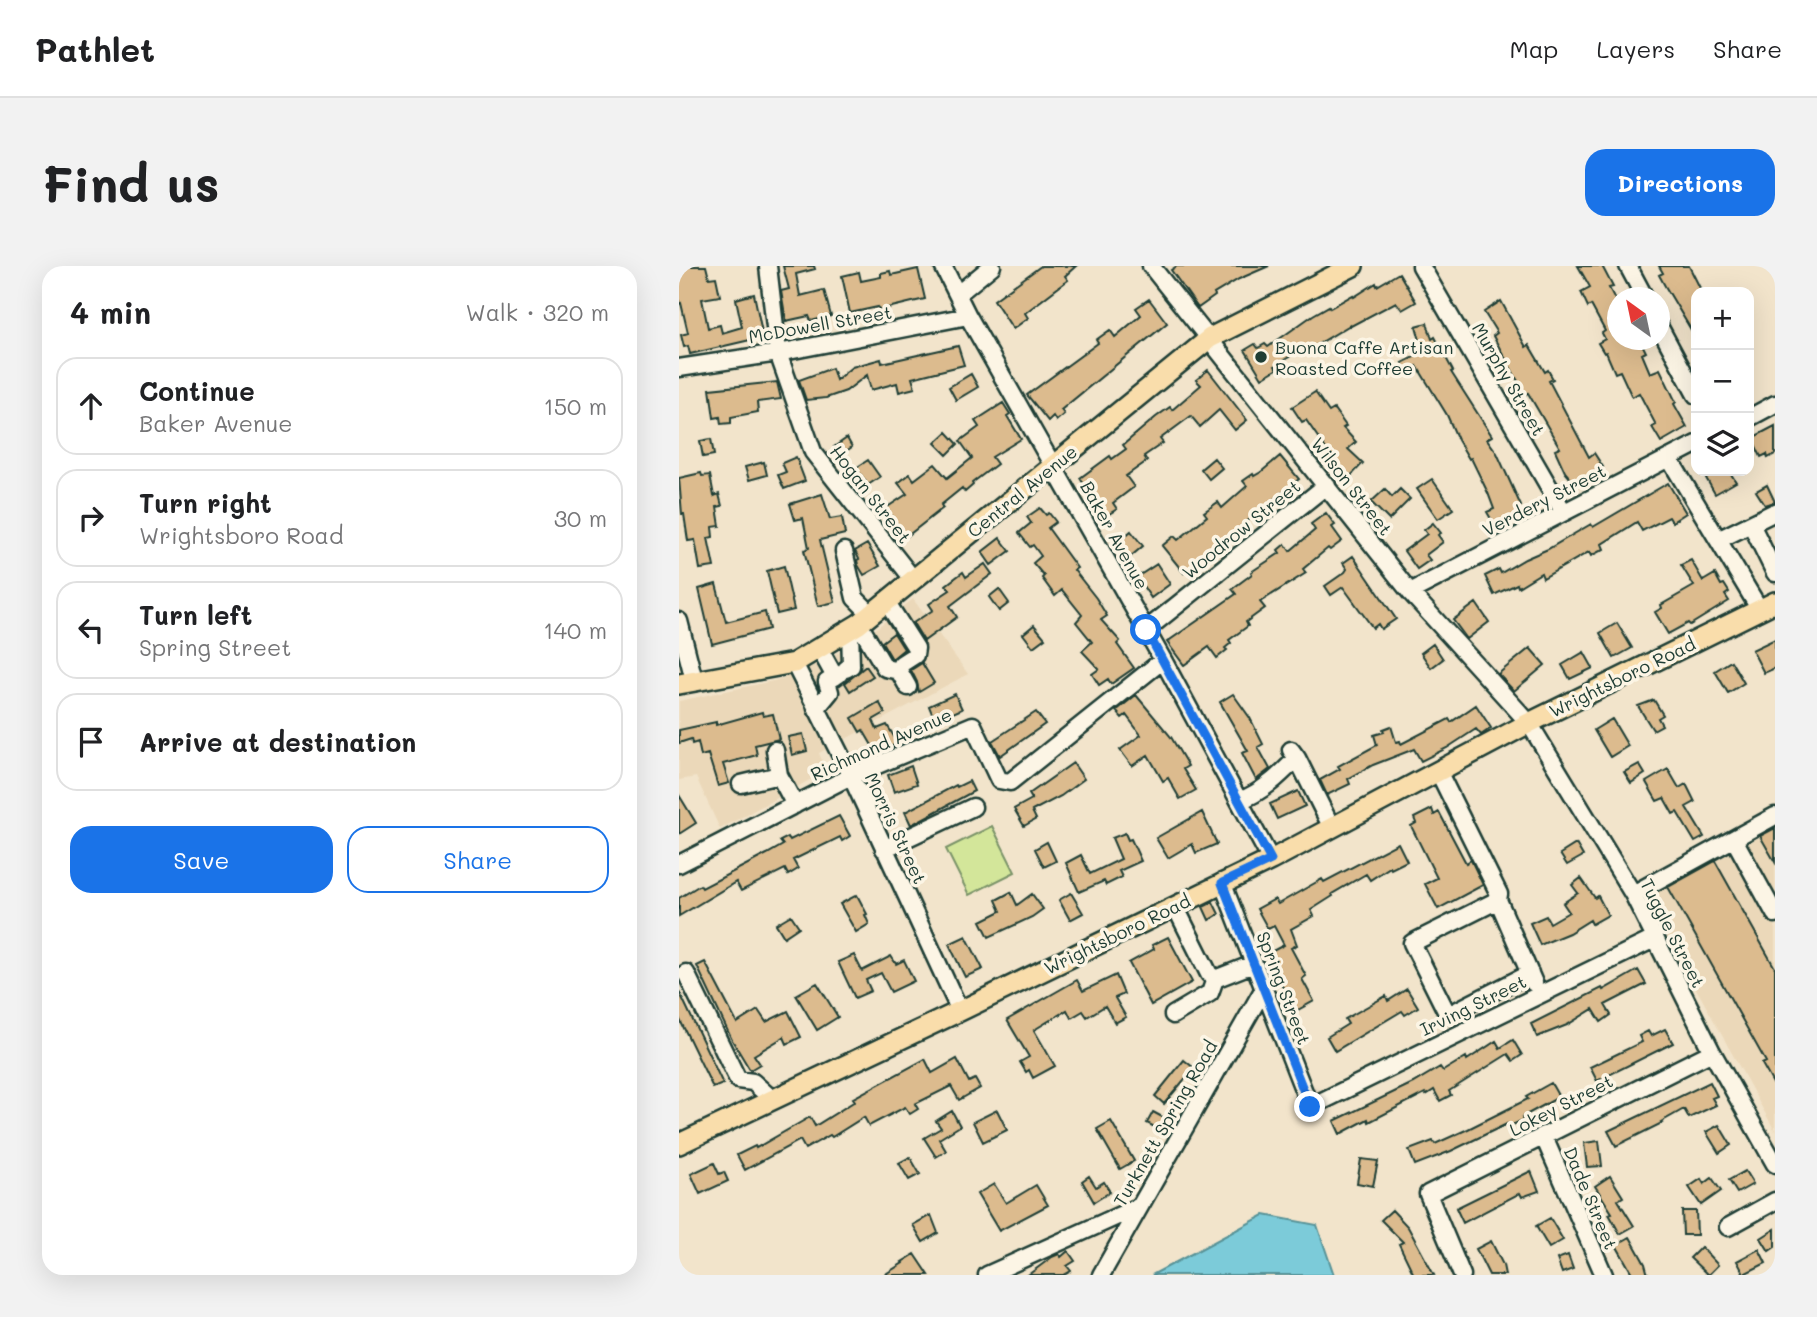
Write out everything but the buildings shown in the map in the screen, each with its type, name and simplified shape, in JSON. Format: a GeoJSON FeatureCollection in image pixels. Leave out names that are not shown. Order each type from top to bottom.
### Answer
{"type":"FeatureCollection","features":[{"type":"Feature","properties":{"kind":"main road","name":"Central Avenue"},"geometry":{"type":"LineString","coordinates":[[687,682],[794,663],[819,648],[887,601],[1210,338],[1349,267]]}},
{"type":"Feature","properties":{"kind":"main road","name":"Wrightsboro Road"},"geometry":{"type":"LineString","coordinates":[[679,1144],[1271,860],[1529,723],[1767,606]]}},
{"type":"Feature","properties":{"kind":"street","name":"Hogan Street"},"geometry":{"type":"LineString","coordinates":[[768,266],[778,353],[813,452],[913,579]]}},
{"type":"Feature","properties":{"kind":"street","name":"Baker Avenue"},"geometry":{"type":"LineString","coordinates":[[943,266],[968,316],[1163,660],[1271,860]]}},
{"type":"Feature","properties":{"kind":"street"},"geometry":{"type":"LineString","coordinates":[[958,294],[992,266]]}},
{"type":"Feature","properties":{"kind":"street","name":"Wilson Street"},"geometry":{"type":"LineString","coordinates":[[1151,266],[1410,592],[1529,723]]}},
{"type":"Feature","properties":{"kind":"street","name":"Murphy Street"},"geometry":{"type":"LineString","coordinates":[[1422,266],[1563,511]]}},
{"type":"Feature","properties":{"kind":"street"},"geometry":{"type":"LineString","coordinates":[[1628,266],[1639,287]]}},
{"type":"Feature","properties":{"kind":"street","name":"McDowell Street"},"geometry":{"type":"LineString","coordinates":[[679,368],[778,353],[968,316]]}},
{"type":"Feature","properties":{"kind":"street"},"geometry":{"type":"LineString","coordinates":[[1670,345],[1691,385]]}},
{"type":"Feature","properties":{"kind":"street"},"geometry":{"type":"LineString","coordinates":[[1754,415],[1775,404]]}},
{"type":"Feature","properties":{"kind":"street","name":"Verdery Street"},"geometry":{"type":"LineString","coordinates":[[1410,592],[1691,446]]}},
{"type":"Feature","properties":{"kind":"street"},"geometry":{"type":"LineString","coordinates":[[1668,458],[1718,540],[1767,606]]}},
{"type":"Feature","properties":{"kind":"street","name":"Woodrow Street"},"geometry":{"type":"LineString","coordinates":[[1146,630],[1327,485]]}},
{"type":"Feature","properties":{"kind":"street"},"geometry":{"type":"LineString","coordinates":[[1718,540],[1775,512]]}},
{"type":"Feature","properties":{"kind":"street"},"geometry":{"type":"LineString","coordinates":[[1751,524],[1775,573]]}},
{"type":"Feature","properties":{"kind":"street"},"geometry":{"type":"LineString","coordinates":[[844,551],[860,622],[885,668],[899,671]]}},
{"type":"Feature","properties":{"kind":"street"},"geometry":{"type":"LineString","coordinates":[[887,601],[916,648],[915,655],[901,664],[899,671],[908,687]]}},
{"type":"Feature","properties":{"kind":"street"},"geometry":{"type":"LineString","coordinates":[[679,621],[687,682]]}},
{"type":"Feature","properties":{"kind":"street"},"geometry":{"type":"LineString","coordinates":[[817,709],[830,692],[827,682],[851,666],[860,622]]}},
{"type":"Feature","properties":{"kind":"street"},"geometry":{"type":"LineString","coordinates":[[819,648],[840,673]]}},
{"type":"Feature","properties":{"kind":"street","name":"Richmond Avenue"},"geometry":{"type":"LineString","coordinates":[[679,864],[851,776],[973,724],[999,780],[1010,782],[1163,660]]}},
{"type":"Feature","properties":{"kind":"street","name":"Morris Street"},"geometry":{"type":"LineString","coordinates":[[794,663],[851,776],[960,1011]]}},
{"type":"Feature","properties":{"kind":"street","name":"Tuggle Street"},"geometry":{"type":"LineString","coordinates":[[1529,723],[1633,894],[1712,1052],[1775,1164]]}},
{"type":"Feature","properties":{"kind":"street"},"geometry":{"type":"LineString","coordinates":[[775,750],[779,775],[795,805]]}},
{"type":"Feature","properties":{"kind":"street"},"geometry":{"type":"LineString","coordinates":[[1239,802],[1273,782],[1294,754],[1332,828]]}},
{"type":"Feature","properties":{"kind":"street"},"geometry":{"type":"LineString","coordinates":[[1438,771],[1499,894],[1498,900],[1540,994]]}},
{"type":"Feature","properties":{"kind":"street"},"geometry":{"type":"LineString","coordinates":[[741,784],[779,775]]}},
{"type":"Feature","properties":{"kind":"street"},"geometry":{"type":"LineString","coordinates":[[884,849],[973,807]]}},
{"type":"Feature","properties":{"kind":"street"},"geometry":{"type":"LineString","coordinates":[[1633,894],[1775,816]]}},
{"type":"Feature","properties":{"kind":"street"},"geometry":{"type":"LineString","coordinates":[[1734,839],[1775,914]]}},
{"type":"Feature","properties":{"kind":"street","name":"Spring Street"},"geometry":{"type":"LineString","coordinates":[[1222,883],[1310,1107]]}},
{"type":"Feature","properties":{"kind":"street"},"geometry":{"type":"LineString","coordinates":[[1498,900],[1412,943],[1448,1014],[1530,974]]}},
{"type":"Feature","properties":{"kind":"street"},"geometry":{"type":"LineString","coordinates":[[1175,906],[1209,974],[1215,979]]}},
{"type":"Feature","properties":{"kind":"street","name":"Irving Street"},"geometry":{"type":"LineString","coordinates":[[1310,1107],[1654,939]]}},
{"type":"Feature","properties":{"kind":"street"},"geometry":{"type":"LineString","coordinates":[[1173,1015],[1210,993],[1215,979],[1253,964]]}},
{"type":"Feature","properties":{"kind":"street"},"geometry":{"type":"LineString","coordinates":[[686,973],[738,1080],[753,1082],[773,1100]]}},
{"type":"Feature","properties":{"kind":"street","name":"Turknett Spring Road"},"geometry":{"type":"LineString","coordinates":[[1101,1275],[1263,989]]}},
{"type":"Feature","properties":{"kind":"street","name":"Lokey Street"},"geometry":{"type":"LineString","coordinates":[[1462,1275],[1428,1194],[1712,1052]]}},
{"type":"Feature","properties":{"kind":"street","name":"Dade Street"},"geometry":{"type":"LineString","coordinates":[[1543,1135],[1604,1275]]}},
{"type":"Feature","properties":{"kind":"street"},"geometry":{"type":"LineString","coordinates":[[1728,1227],[1775,1201]]}},
{"type":"Feature","properties":{"kind":"street"},"geometry":{"type":"LineString","coordinates":[[987,1275],[1140,1206]]}},
{"type":"Feature","properties":{"kind":"shaded area"},"geometry":{"type":"Polygon","coordinates":[[[913,599],[968,674],[819,753],[826,771],[720,829],[696,777],[679,780],[679,701],[782,679],[858,643],[913,599]]]}},
{"type":"Feature","properties":{"kind":"shaded area"},"geometry":{"type":"Polygon","coordinates":[[[1775,829],[1775,1131],[1646,898],[1775,829]]]}},
{"type":"Feature","properties":{"kind":"green space"},"geometry":{"type":"Polygon","coordinates":[[[992,826],[1015,872],[969,895],[946,849],[992,826]]]}},
{"type":"Feature","properties":{"kind":"water"},"geometry":{"type":"Polygon","coordinates":[[[1264,1215],[1317,1225],[1334,1275],[1152,1275],[1264,1215]]]}},
{"type":"Feature","properties":{"kind":"place","name":"Buona Caffe Artisan Roasted Coffee"},"geometry":{"type":"Point","coordinates":[1261,357]}},
{"type":"Feature","properties":{"kind":"route"},"geometry":{"type":"LineString","coordinates":[[1146,630],[1271,860],[1222,883],[1310,1107]]}}]}
